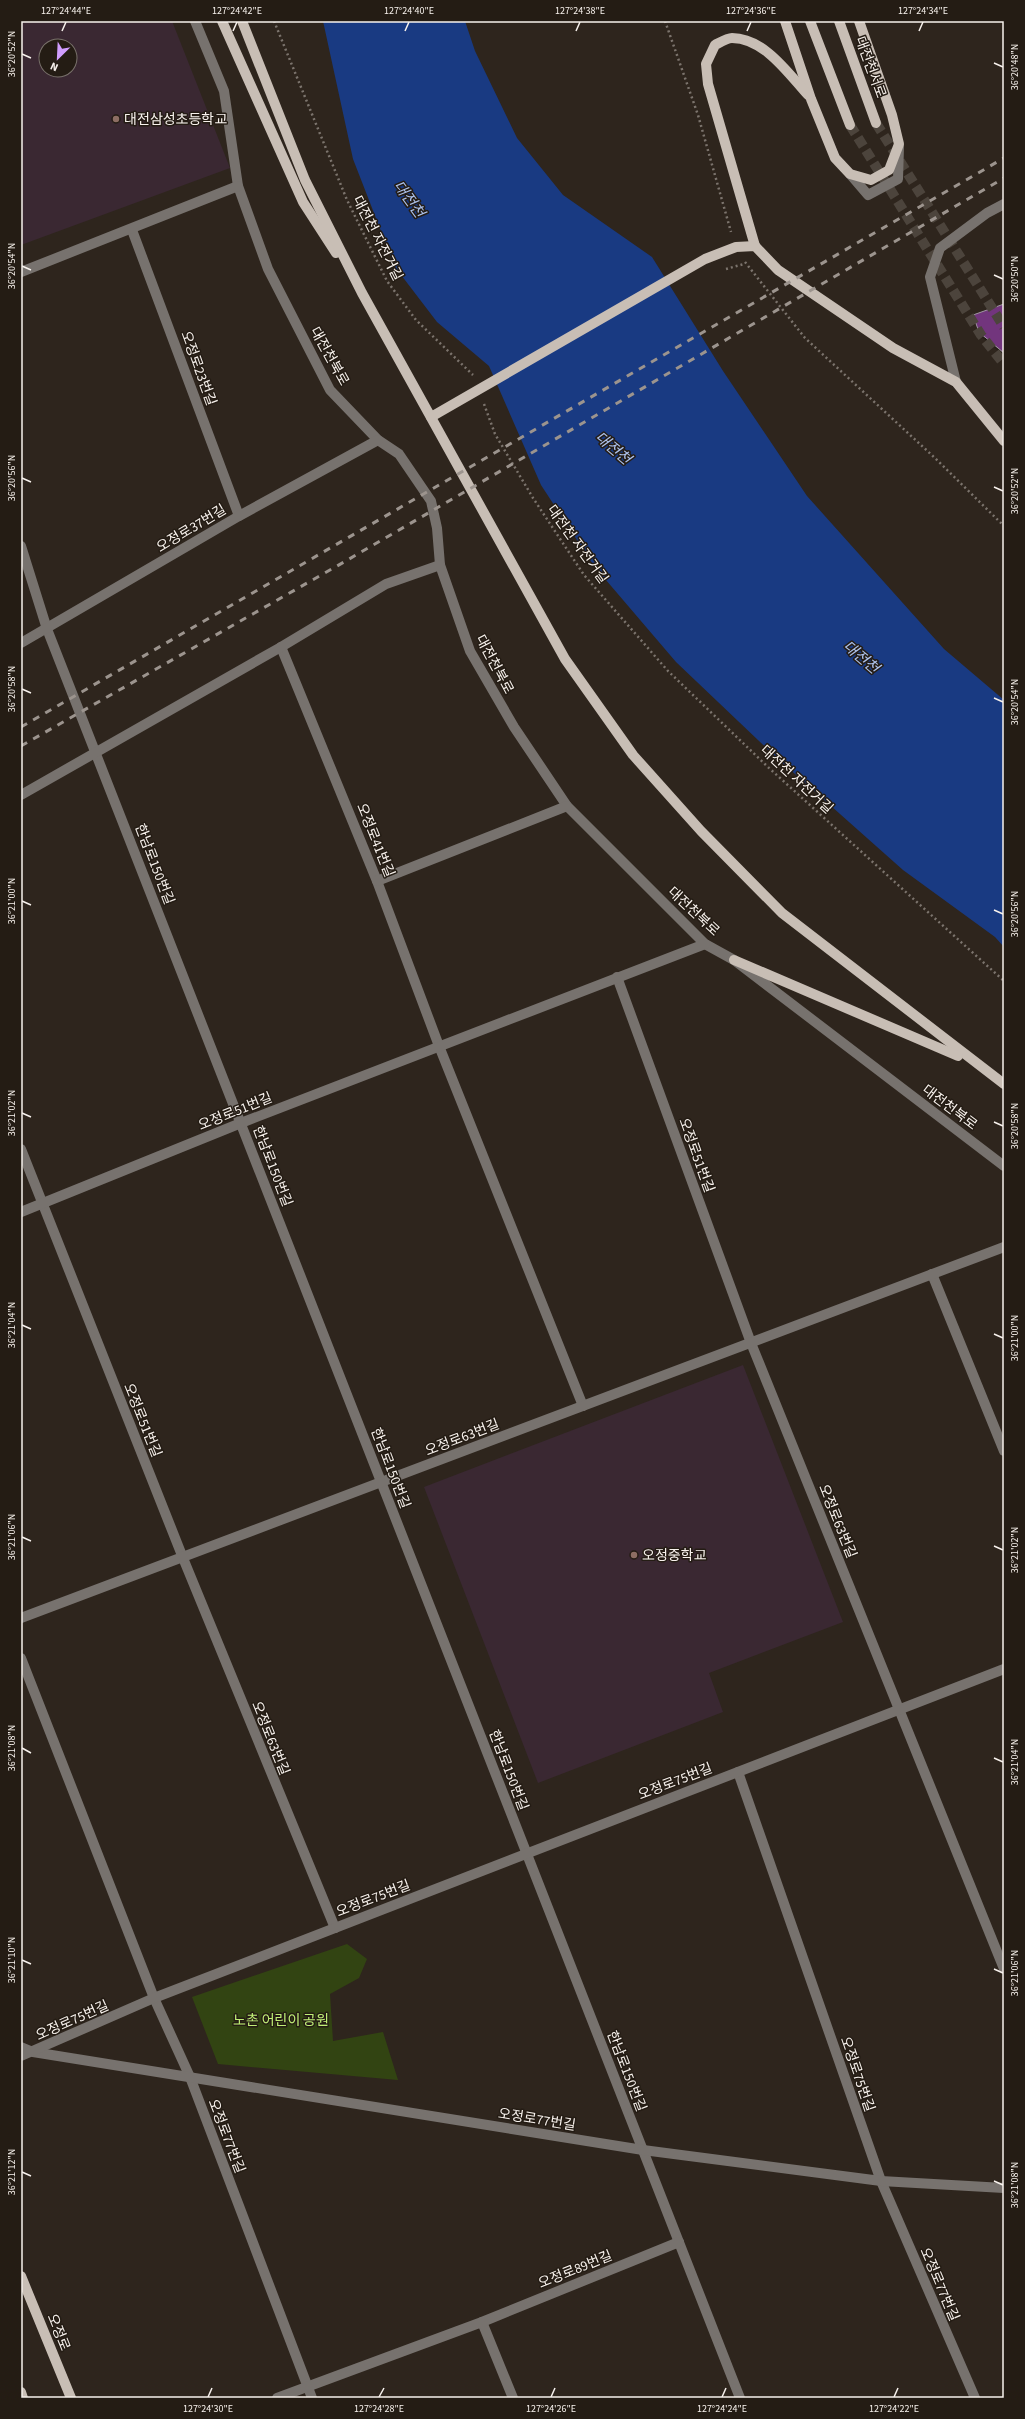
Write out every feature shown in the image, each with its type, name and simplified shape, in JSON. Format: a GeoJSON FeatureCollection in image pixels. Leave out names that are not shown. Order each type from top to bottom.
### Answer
{"type":"FeatureCollection","features":[{"type":"Feature","properties":{"kind":"main road"},"geometry":{"type":"LineString","coordinates":[[222,21],[303,202],[362,293]]}},
{"type":"Feature","properties":{"kind":"main road"},"geometry":{"type":"LineString","coordinates":[[242,21],[305,180],[362,293],[565,659],[633,755],[701,830],[782,913],[973,1062],[1004,1084]]}},
{"type":"Feature","properties":{"kind":"main road"},"geometry":{"type":"LineString","coordinates":[[785,21],[811,99],[835,158],[850,174],[871,180],[889,170],[899,144],[892,115],[859,21]]}},
{"type":"Feature","properties":{"kind":"main road"},"geometry":{"type":"LineString","coordinates":[[810,21],[850,125]]}},
{"type":"Feature","properties":{"kind":"main road","name":"대전천서로"},"geometry":{"type":"LineString","coordinates":[[839,21],[876,123]]}},
{"type":"Feature","properties":{"kind":"main road"},"geometry":{"type":"LineString","coordinates":[[811,99],[778,62],[753,42],[731,38],[714,45],[706,64],[708,84],[755,246],[785,274],[893,348],[956,382],[1004,441]]}},
{"type":"Feature","properties":{"kind":"main road"},"geometry":{"type":"LineString","coordinates":[[431,417],[488,382],[705,259],[736,247],[755,246]]}},
{"type":"Feature","properties":{"kind":"main road"},"geometry":{"type":"LineString","coordinates":[[734,960],[973,1062]]}},
{"type":"Feature","properties":{"kind":"main road","name":"오정로"},"geometry":{"type":"LineString","coordinates":[[21,2276],[70,2398]]}},
{"type":"Feature","properties":{"kind":"main road"},"geometry":{"type":"LineString","coordinates":[[21,2392],[23,2398]]}},
{"type":"Feature","properties":{"kind":"street","name":"대전천북로"},"geometry":{"type":"LineString","coordinates":[[195,21],[224,91],[238,186],[268,269],[330,390],[378,440],[399,454],[431,501],[437,528],[440,565],[470,651],[514,727],[567,806],[705,944],[734,960],[1004,1166]]}},
{"type":"Feature","properties":{"kind":"street"},"geometry":{"type":"LineString","coordinates":[[850,174],[868,195],[898,179],[899,144]]}},
{"type":"Feature","properties":{"kind":"street"},"geometry":{"type":"LineString","coordinates":[[21,272],[132,230],[238,186]]}},
{"type":"Feature","properties":{"kind":"street"},"geometry":{"type":"LineString","coordinates":[[956,382],[930,277],[940,248],[987,213],[1004,204]]}},
{"type":"Feature","properties":{"kind":"street","name":"오정로23번길"},"geometry":{"type":"LineString","coordinates":[[132,230],[239,516]]}},
{"type":"Feature","properties":{"kind":"street","name":"오정로37번길"},"geometry":{"type":"LineString","coordinates":[[21,643],[239,516],[378,440]]}},
{"type":"Feature","properties":{"kind":"street","name":"한남로150번길"},"geometry":{"type":"LineString","coordinates":[[21,546],[47,629],[740,2398]]}},
{"type":"Feature","properties":{"kind":"street"},"geometry":{"type":"LineString","coordinates":[[21,795],[95,751],[281,647],[386,584],[440,565]]}},
{"type":"Feature","properties":{"kind":"street","name":"오정로41번길"},"geometry":{"type":"LineString","coordinates":[[281,647],[377,881],[439,1046]]}},
{"type":"Feature","properties":{"kind":"street"},"geometry":{"type":"LineString","coordinates":[[377,881],[567,806]]}},
{"type":"Feature","properties":{"kind":"street","name":"오정로51번길"},"geometry":{"type":"LineString","coordinates":[[21,1212],[241,1123],[705,944]]}},
{"type":"Feature","properties":{"kind":"street","name":"오정로51번길"},"geometry":{"type":"LineString","coordinates":[[617,977],[751,1343]]}},
{"type":"Feature","properties":{"kind":"street"},"geometry":{"type":"LineString","coordinates":[[439,1046],[583,1406]]}},
{"type":"Feature","properties":{"kind":"street"},"geometry":{"type":"LineString","coordinates":[[21,1149],[42,1203]]}},
{"type":"Feature","properties":{"kind":"street","name":"오정로51번길"},"geometry":{"type":"LineString","coordinates":[[42,1203],[182,1558]]}},
{"type":"Feature","properties":{"kind":"street","name":"오정로63번길"},"geometry":{"type":"LineString","coordinates":[[21,1618],[1004,1247]]}},
{"type":"Feature","properties":{"kind":"street"},"geometry":{"type":"LineString","coordinates":[[932,1274],[1004,1451]]}},
{"type":"Feature","properties":{"kind":"street","name":"오정로63번길"},"geometry":{"type":"LineString","coordinates":[[751,1343],[900,1709]]}},
{"type":"Feature","properties":{"kind":"street","name":"오정로63번길"},"geometry":{"type":"LineString","coordinates":[[182,1558],[334,1928]]}},
{"type":"Feature","properties":{"kind":"street"},"geometry":{"type":"LineString","coordinates":[[21,1658],[154,1998],[190,2077]]}},
{"type":"Feature","properties":{"kind":"street","name":"오정로75번길"},"geometry":{"type":"LineString","coordinates":[[21,2056],[34,2052],[154,1998],[1004,1669]]}},
{"type":"Feature","properties":{"kind":"street"},"geometry":{"type":"LineString","coordinates":[[900,1709],[1004,1969]]}},
{"type":"Feature","properties":{"kind":"street","name":"오정로75번길"},"geometry":{"type":"LineString","coordinates":[[738,1772],[881,2181]]}},
{"type":"Feature","properties":{"kind":"street"},"geometry":{"type":"LineString","coordinates":[[21,2047],[34,2052]]}},
{"type":"Feature","properties":{"kind":"street","name":"오정로77번길"},"geometry":{"type":"LineString","coordinates":[[34,2052],[643,2150],[881,2181],[1004,2188]]}},
{"type":"Feature","properties":{"kind":"street","name":"오정로77번길"},"geometry":{"type":"LineString","coordinates":[[190,2077],[307,2385]]}},
{"type":"Feature","properties":{"kind":"street","name":"오정로77번길"},"geometry":{"type":"LineString","coordinates":[[881,2181],[975,2398]]}},
{"type":"Feature","properties":{"kind":"street","name":"오정로89번길"},"geometry":{"type":"LineString","coordinates":[[277,2398],[307,2385],[482,2322],[679,2242]]}},
{"type":"Feature","properties":{"kind":"street"},"geometry":{"type":"LineString","coordinates":[[482,2322],[513,2398]]}},
{"type":"Feature","properties":{"kind":"street"},"geometry":{"type":"LineString","coordinates":[[307,2385],[312,2398]]}},
{"type":"Feature","properties":{"kind":"path","name":"대전천 자전거길"},"geometry":{"type":"LineString","coordinates":[[274,21],[347,200],[387,281],[416,320],[471,372],[495,434],[532,498],[580,568],[668,671],[769,768],[1004,981]]}},
{"type":"Feature","properties":{"kind":"shaded area","name":"대전삼성초등학교"},"geometry":{"type":"Polygon","coordinates":[[[21,21],[172,21],[230,168],[21,245],[21,21]]]}},
{"type":"Feature","properties":{"kind":"shaded area","name":"오정중학교"},"geometry":{"type":"Polygon","coordinates":[[[743,1365],[843,1622],[709,1673],[723,1712],[538,1783],[424,1487],[743,1365]]]}},
{"type":"Feature","properties":{"kind":"green space","name":"노촌 어린이 공원"},"geometry":{"type":"Polygon","coordinates":[[[347,1944],[367,1959],[359,1978],[330,1994],[333,2041],[383,2032],[398,2080],[218,2064],[192,1997],[347,1944]]]}},
{"type":"Feature","properties":{"kind":"water","name":"대전천"},"geometry":{"type":"Polygon","coordinates":[[[323,21],[465,21],[475,51],[517,138],[563,195],[652,257],[723,371],[807,496],[944,649],[1004,700],[1004,947],[995,937],[903,870],[777,758],[676,662],[594,566],[541,485],[489,366],[437,322],[395,267],[353,159],[323,21]]]}},
{"type":"Feature","properties":{"kind":"building"},"geometry":{"type":"Polygon","coordinates":[[[1004,304],[1004,353],[979,332],[973,315],[1004,304]]]}},
{"type":"Feature","properties":{"kind":"tunnel"},"geometry":{"type":"LineString","coordinates":[[876,123],[1004,327]]}},
{"type":"Feature","properties":{"kind":"tunnel"},"geometry":{"type":"LineString","coordinates":[[850,125],[981,335],[1004,364]]}},
{"type":"Feature","properties":{"kind":"railway"},"geometry":{"type":"LineString","coordinates":[[21,727],[1004,158]]}},
{"type":"Feature","properties":{"kind":"railway"},"geometry":{"type":"LineString","coordinates":[[21,746],[344,562],[1004,178]]}},
{"type":"Feature","properties":{"kind":"place","name":"대전삼성초등학교"},"geometry":{"type":"Point","coordinates":[116,119]}},
{"type":"Feature","properties":{"kind":"place","name":"오정중학교"},"geometry":{"type":"Point","coordinates":[634,1555]}}]}
